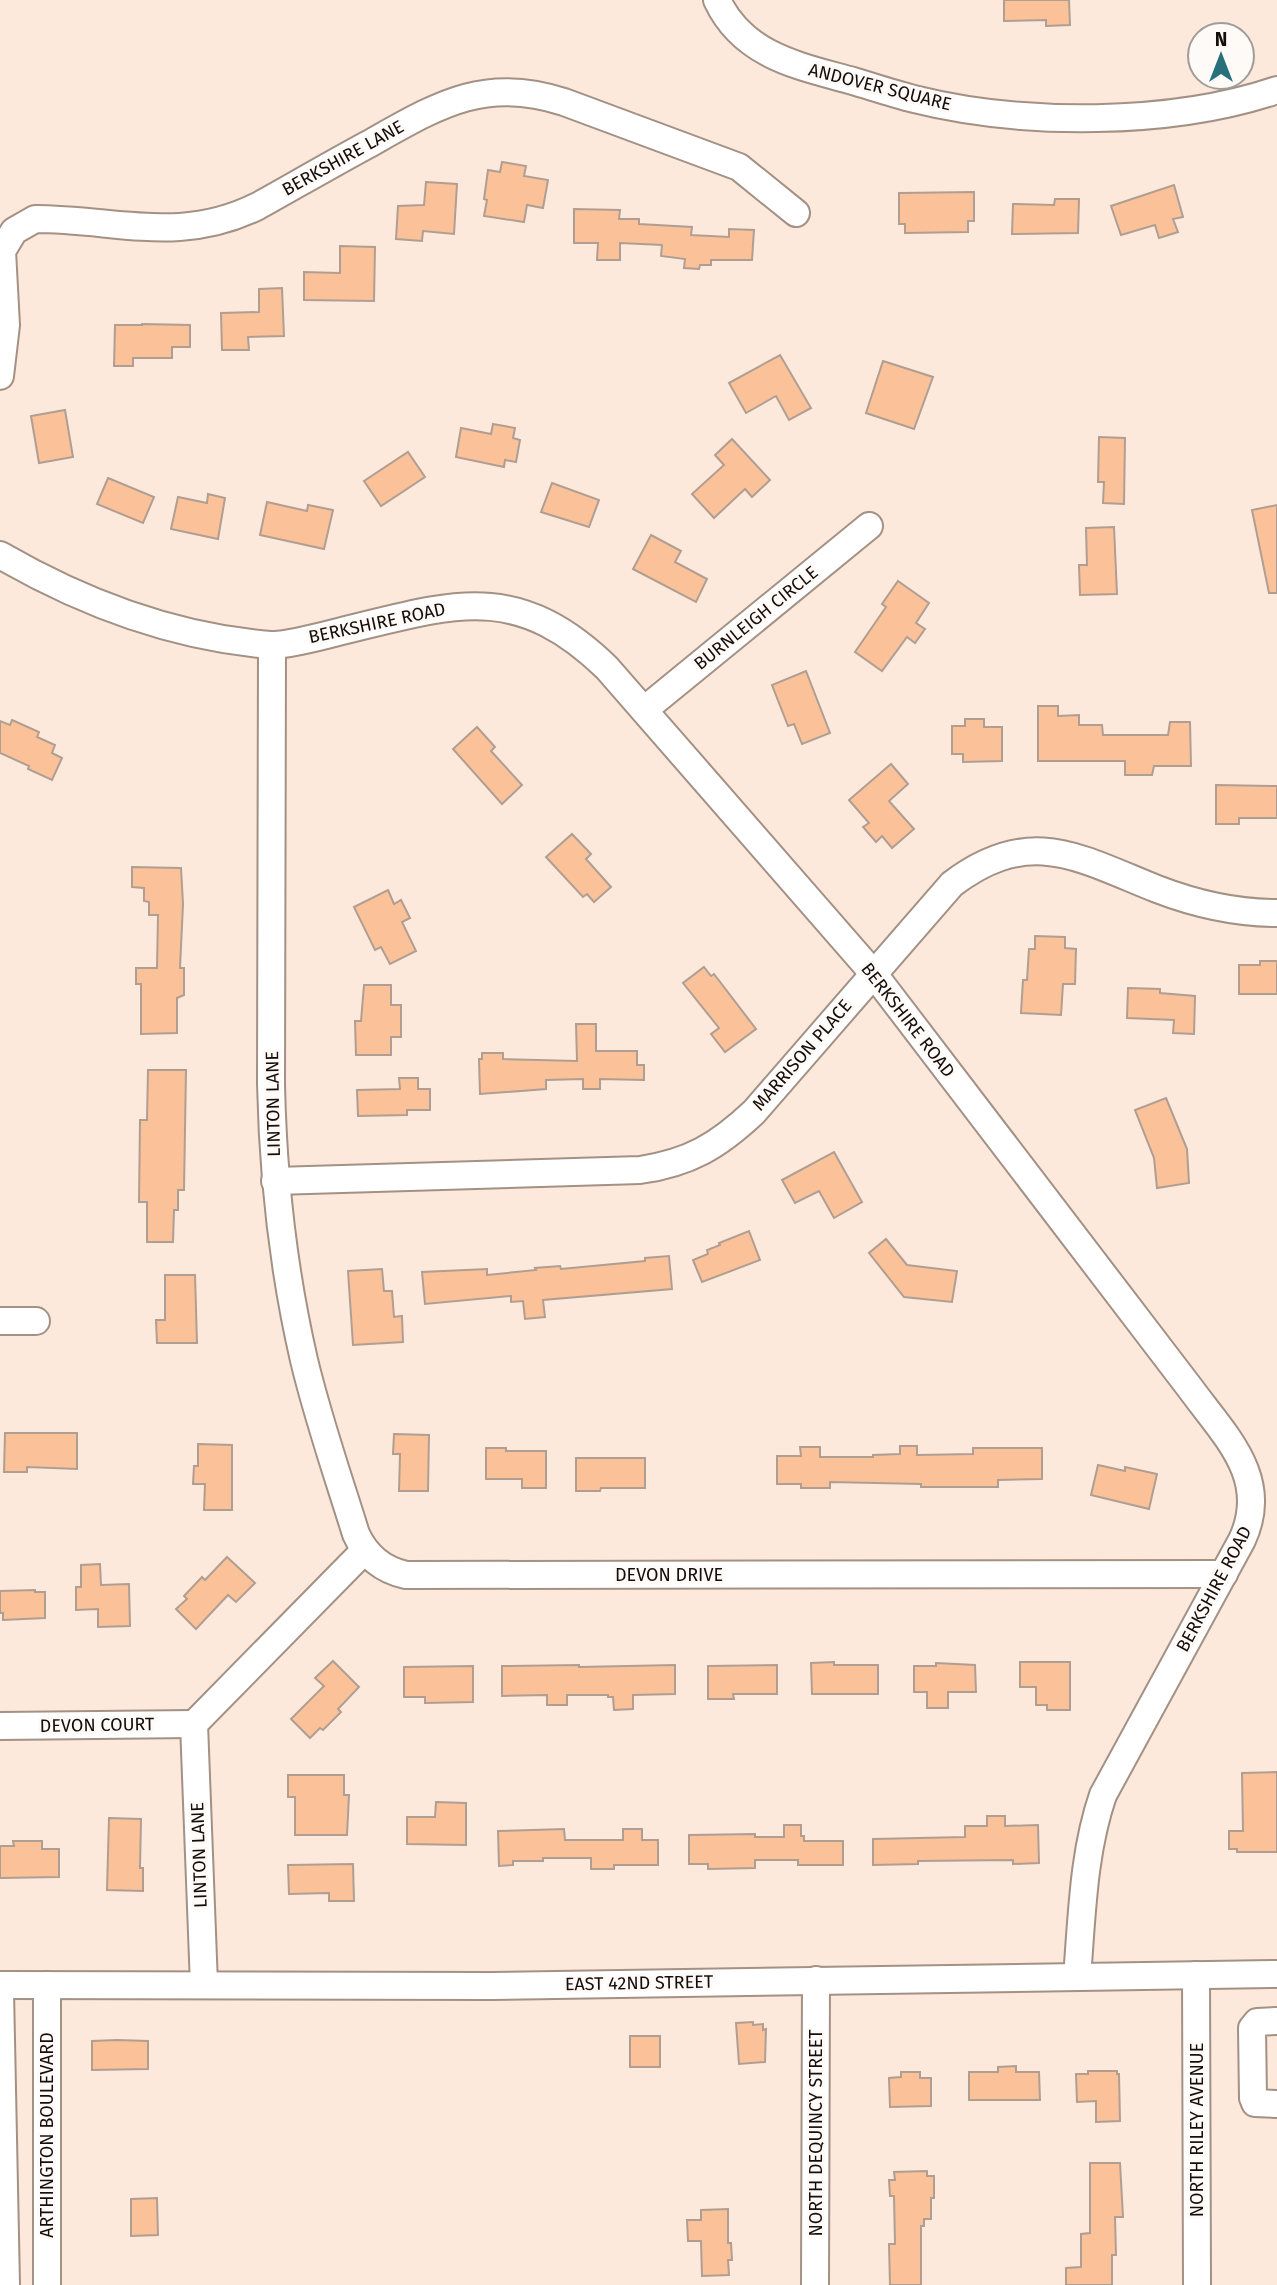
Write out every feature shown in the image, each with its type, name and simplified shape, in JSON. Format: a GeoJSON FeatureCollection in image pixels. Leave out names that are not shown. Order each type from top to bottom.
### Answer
{"type":"FeatureCollection","features":[{"type":"Feature","properties":{"kind":"street","name":"ANDOVER SQUARE"},"geometry":{"type":"LineString","coordinates":[[717,0],[731,23],[743,36],[772,56],[913,99],[990,112],[1044,117],[1108,118],[1207,107],[1277,90]]}},
{"type":"Feature","properties":{"kind":"street","name":"BERKSHIRE LANE"},"geometry":{"type":"LineString","coordinates":[[0,376],[6,325],[2,251],[10,235],[19,227],[35,219],[149,228],[206,226],[242,214],[423,114],[465,97],[510,91],[564,102],[739,167],[796,213]]}},
{"type":"Feature","properties":{"kind":"street","name":"BURNLEIGH CIRCLE"},"geometry":{"type":"LineString","coordinates":[[644,710],[869,526]]}},
{"type":"Feature","properties":{"kind":"street","name":"BERKSHIRE ROAD"},"geometry":{"type":"LineString","coordinates":[[0,555],[71,593],[147,621],[209,636],[272,646],[454,606],[508,609],[525,613],[566,633],[607,668],[873,973],[1236,1451],[1249,1477],[1252,1504],[1246,1532],[1103,1795],[1088,1853],[1077,1977]]}},
{"type":"Feature","properties":{"kind":"street","name":"LINTON LANE"},"geometry":{"type":"LineString","coordinates":[[272,646],[271,1084],[275,1181],[286,1266],[305,1362],[356,1534],[365,1550]]}},
{"type":"Feature","properties":{"kind":"street","name":"MARRISON PLACE"},"geometry":{"type":"LineString","coordinates":[[275,1181],[640,1170],[677,1163],[711,1147],[741,1125],[952,884],[990,861],[1025,853],[1052,852],[1079,856],[1202,904],[1229,910],[1277,913]]}},
{"type":"Feature","properties":{"kind":"street"},"geometry":{"type":"LineString","coordinates":[[0,1321],[36,1321]]}},
{"type":"Feature","properties":{"kind":"street","name":"DEVON DRIVE"},"geometry":{"type":"LineString","coordinates":[[365,1550],[375,1561],[406,1576],[1224,1574]]}},
{"type":"Feature","properties":{"kind":"street"},"geometry":{"type":"LineString","coordinates":[[194,1724],[365,1550]]}},
{"type":"Feature","properties":{"kind":"street","name":"LINTON LANE"},"geometry":{"type":"LineString","coordinates":[[194,1724],[204,1985]]}},
{"type":"Feature","properties":{"kind":"street","name":"DEVON COURT"},"geometry":{"type":"LineString","coordinates":[[0,1726],[194,1724]]}},
{"type":"Feature","properties":{"kind":"street","name":"EAST 42ND STREET"},"geometry":{"type":"LineString","coordinates":[[0,1985],[492,1986],[1277,1974]]}},
{"type":"Feature","properties":{"kind":"street","name":"NORTH RILEY AVENUE"},"geometry":{"type":"LineString","coordinates":[[1196,1975],[1197,2285]]}},
{"type":"Feature","properties":{"kind":"street","name":"NORTH DEQUINCY STREET"},"geometry":{"type":"LineString","coordinates":[[815,2285],[816,1980]]}},
{"type":"Feature","properties":{"kind":"street","name":"ARTHINGTON BOULEVARD"},"geometry":{"type":"LineString","coordinates":[[47,1985],[47,2285]]}},
{"type":"Feature","properties":{"kind":"street"},"geometry":{"type":"LineString","coordinates":[[0,1991],[6,2285]]}},
{"type":"Feature","properties":{"kind":"street"},"geometry":{"type":"LineString","coordinates":[[1277,2021],[1257,2022],[1252,2028],[1253,2098],[1255,2103],[1277,2104]]}},
{"type":"Feature","properties":{"kind":"building"},"geometry":{"type":"Polygon","coordinates":[[[1004,0],[1069,0],[1070,25],[1046,26],[1046,20],[1004,21],[1004,0]]]}},
{"type":"Feature","properties":{"kind":"building"},"geometry":{"type":"Polygon","coordinates":[[[502,162],[526,166],[524,176],[548,180],[543,208],[527,205],[524,222],[484,216],[488,170],[500,172],[502,162]]]}},
{"type":"Feature","properties":{"kind":"building"},"geometry":{"type":"Polygon","coordinates":[[[426,182],[457,184],[454,234],[423,231],[422,241],[396,239],[398,206],[424,205],[426,182]]]}},
{"type":"Feature","properties":{"kind":"building"},"geometry":{"type":"Polygon","coordinates":[[[1174,185],[1183,217],[1173,219],[1178,232],[1159,238],[1155,225],[1121,235],[1111,206],[1174,185]]]}},
{"type":"Feature","properties":{"kind":"building"},"geometry":{"type":"Polygon","coordinates":[[[974,192],[974,221],[968,221],[968,232],[905,233],[905,224],[899,224],[899,193],[974,192]]]}},
{"type":"Feature","properties":{"kind":"building"},"geometry":{"type":"Polygon","coordinates":[[[1055,199],[1079,199],[1078,233],[1012,234],[1013,204],[1054,205],[1055,199]]]}},
{"type":"Feature","properties":{"kind":"building"},"geometry":{"type":"Polygon","coordinates":[[[574,209],[620,210],[619,219],[639,219],[639,224],[692,227],[691,235],[729,237],[729,229],[754,230],[752,260],[711,260],[711,265],[700,265],[699,269],[684,268],[685,259],[661,256],[662,245],[620,243],[620,260],[597,260],[598,243],[574,243],[574,209]]]}},
{"type":"Feature","properties":{"kind":"building"},"geometry":{"type":"Polygon","coordinates":[[[340,246],[375,247],[374,301],[304,300],[304,272],[340,273],[340,246]]]}},
{"type":"Feature","properties":{"kind":"building"},"geometry":{"type":"Polygon","coordinates":[[[282,288],[284,336],[248,337],[249,350],[222,350],[221,313],[259,312],[259,289],[282,288]]]}},
{"type":"Feature","properties":{"kind":"building"},"geometry":{"type":"Polygon","coordinates":[[[115,325],[190,325],[190,347],[172,347],[172,358],[133,358],[133,366],[114,366],[115,325]]]}},
{"type":"Feature","properties":{"kind":"building"},"geometry":{"type":"Polygon","coordinates":[[[780,355],[811,408],[789,420],[776,396],[746,413],[729,383],[780,355]]]}},
{"type":"Feature","properties":{"kind":"building"},"geometry":{"type":"Polygon","coordinates":[[[883,361],[933,377],[914,429],[866,413],[883,361]]]}},
{"type":"Feature","properties":{"kind":"building"},"geometry":{"type":"Polygon","coordinates":[[[65,410],[73,457],[39,463],[31,416],[65,410]]]}},
{"type":"Feature","properties":{"kind":"building"},"geometry":{"type":"Polygon","coordinates":[[[493,424],[515,428],[513,438],[520,440],[516,462],[505,460],[504,467],[456,457],[461,428],[491,434],[493,424]]]}},
{"type":"Feature","properties":{"kind":"building"},"geometry":{"type":"Polygon","coordinates":[[[1099,437],[1125,438],[1124,504],[1103,503],[1104,482],[1098,482],[1099,437]]]}},
{"type":"Feature","properties":{"kind":"building"},"geometry":{"type":"Polygon","coordinates":[[[732,439],[770,480],[752,497],[745,489],[714,518],[692,494],[724,465],[715,455],[732,439]]]}},
{"type":"Feature","properties":{"kind":"building"},"geometry":{"type":"Polygon","coordinates":[[[408,452],[425,477],[381,506],[364,481],[408,452]]]}},
{"type":"Feature","properties":{"kind":"building"},"geometry":{"type":"Polygon","coordinates":[[[108,478],[154,497],[143,523],[97,504],[108,478]]]}},
{"type":"Feature","properties":{"kind":"building"},"geometry":{"type":"Polygon","coordinates":[[[552,483],[599,500],[589,527],[541,512],[552,483]]]}},
{"type":"Feature","properties":{"kind":"building"},"geometry":{"type":"Polygon","coordinates":[[[208,494],[225,498],[218,539],[171,529],[178,497],[207,503],[208,494]]]}},
{"type":"Feature","properties":{"kind":"building"},"geometry":{"type":"Polygon","coordinates":[[[267,502],[307,511],[308,505],[333,510],[324,549],[260,535],[267,502]]]}},
{"type":"Feature","properties":{"kind":"building"},"geometry":{"type":"Polygon","coordinates":[[[1277,505],[1277,593],[1269,593],[1252,510],[1277,505]]]}},
{"type":"Feature","properties":{"kind":"building"},"geometry":{"type":"Polygon","coordinates":[[[1114,527],[1117,594],[1080,595],[1079,565],[1087,565],[1086,528],[1114,527]]]}},
{"type":"Feature","properties":{"kind":"building"},"geometry":{"type":"Polygon","coordinates":[[[651,535],[681,551],[675,562],[707,579],[696,602],[633,569],[651,535]]]}},
{"type":"Feature","properties":{"kind":"building"},"geometry":{"type":"Polygon","coordinates":[[[898,581],[929,603],[916,623],[925,629],[915,643],[907,637],[882,671],[855,652],[886,607],[882,604],[898,581]]]}},
{"type":"Feature","properties":{"kind":"building"},"geometry":{"type":"Polygon","coordinates":[[[806,671],[830,733],[802,744],[794,724],[788,726],[772,685],[806,671]]]}},
{"type":"Feature","properties":{"kind":"building"},"geometry":{"type":"Polygon","coordinates":[[[1038,706],[1058,706],[1058,716],[1079,715],[1079,725],[1102,725],[1103,735],[1168,735],[1170,722],[1190,722],[1191,766],[1154,766],[1152,775],[1125,775],[1125,761],[1038,761],[1038,706]]]}},
{"type":"Feature","properties":{"kind":"building"},"geometry":{"type":"Polygon","coordinates":[[[965,719],[984,719],[984,727],[1002,727],[1002,761],[963,762],[963,754],[952,754],[952,726],[965,726],[965,719]]]}},
{"type":"Feature","properties":{"kind":"building"},"geometry":{"type":"Polygon","coordinates":[[[12,720],[39,732],[37,737],[55,745],[52,753],[62,758],[52,780],[0,753],[0,721],[10,725],[12,720]]]}},
{"type":"Feature","properties":{"kind":"building"},"geometry":{"type":"Polygon","coordinates":[[[477,727],[495,747],[491,751],[522,785],[502,804],[453,749],[477,727]]]}},
{"type":"Feature","properties":{"kind":"building"},"geometry":{"type":"Polygon","coordinates":[[[891,764],[908,784],[889,801],[914,829],[892,848],[882,836],[876,842],[863,827],[869,823],[849,800],[891,764]]]}},
{"type":"Feature","properties":{"kind":"building"},"geometry":{"type":"Polygon","coordinates":[[[1216,785],[1277,786],[1277,818],[1239,818],[1239,824],[1216,824],[1216,785]]]}},
{"type":"Feature","properties":{"kind":"building"},"geometry":{"type":"Polygon","coordinates":[[[572,834],[591,854],[586,859],[611,887],[594,902],[587,894],[583,897],[546,857],[572,834]]]}},
{"type":"Feature","properties":{"kind":"building"},"geometry":{"type":"Polygon","coordinates":[[[132,867],[181,868],[183,904],[180,968],[184,968],[184,995],[177,998],[177,1033],[141,1034],[141,984],[136,984],[136,968],[157,968],[158,915],[149,915],[149,902],[144,901],[144,888],[132,887],[132,867]]]}},
{"type":"Feature","properties":{"kind":"building"},"geometry":{"type":"Polygon","coordinates":[[[388,890],[394,904],[401,900],[410,918],[402,922],[416,951],[390,964],[381,947],[375,950],[354,907],[388,890]]]}},
{"type":"Feature","properties":{"kind":"building"},"geometry":{"type":"Polygon","coordinates":[[[1035,936],[1065,937],[1065,948],[1076,949],[1075,984],[1063,984],[1061,1015],[1021,1013],[1023,980],[1027,980],[1029,949],[1035,949],[1035,936]]]}},
{"type":"Feature","properties":{"kind":"building"},"geometry":{"type":"Polygon","coordinates":[[[1260,961],[1277,961],[1277,994],[1239,994],[1239,965],[1260,965],[1260,961]]]}},
{"type":"Feature","properties":{"kind":"building"},"geometry":{"type":"Polygon","coordinates":[[[704,967],[711,976],[714,974],[756,1029],[725,1052],[711,1034],[719,1028],[683,983],[704,967]]]}},
{"type":"Feature","properties":{"kind":"building"},"geometry":{"type":"Polygon","coordinates":[[[364,985],[391,985],[391,1005],[401,1005],[401,1037],[391,1037],[391,1055],[356,1055],[355,1021],[361,1021],[364,985]]]}},
{"type":"Feature","properties":{"kind":"building"},"geometry":{"type":"Polygon","coordinates":[[[1128,988],[1160,989],[1160,993],[1195,996],[1194,1034],[1173,1033],[1174,1020],[1127,1018],[1128,988]]]}},
{"type":"Feature","properties":{"kind":"building"},"geometry":{"type":"Polygon","coordinates":[[[576,1024],[596,1024],[596,1051],[637,1051],[637,1065],[644,1065],[644,1080],[600,1079],[600,1089],[583,1089],[583,1079],[546,1080],[546,1089],[480,1094],[479,1059],[482,1059],[482,1053],[503,1053],[503,1059],[577,1061],[576,1024]]]}},
{"type":"Feature","properties":{"kind":"building"},"geometry":{"type":"Polygon","coordinates":[[[148,1070],[186,1070],[184,1190],[178,1190],[173,1242],[147,1242],[147,1202],[139,1202],[140,1120],[147,1120],[148,1070]]]}},
{"type":"Feature","properties":{"kind":"building"},"geometry":{"type":"Polygon","coordinates":[[[399,1078],[418,1078],[418,1089],[430,1089],[430,1110],[407,1110],[407,1115],[358,1116],[357,1090],[400,1089],[399,1078]]]}},
{"type":"Feature","properties":{"kind":"building"},"geometry":{"type":"Polygon","coordinates":[[[1166,1098],[1187,1149],[1189,1183],[1157,1188],[1154,1158],[1135,1110],[1166,1098]]]}},
{"type":"Feature","properties":{"kind":"building"},"geometry":{"type":"Polygon","coordinates":[[[834,1152],[862,1202],[834,1218],[819,1191],[795,1203],[782,1180],[834,1152]]]}},
{"type":"Feature","properties":{"kind":"building"},"geometry":{"type":"Polygon","coordinates":[[[749,1231],[760,1260],[702,1282],[693,1260],[708,1254],[707,1250],[720,1245],[719,1243],[749,1231]]]}},
{"type":"Feature","properties":{"kind":"building"},"geometry":{"type":"Polygon","coordinates":[[[886,1239],[907,1265],[957,1271],[952,1302],[904,1297],[869,1253],[886,1239]]]}},
{"type":"Feature","properties":{"kind":"building"},"geometry":{"type":"Polygon","coordinates":[[[669,1256],[672,1289],[543,1300],[545,1317],[525,1319],[523,1301],[511,1302],[511,1296],[425,1304],[422,1272],[487,1269],[487,1275],[536,1270],[535,1268],[560,1266],[561,1269],[645,1261],[645,1258],[669,1256]]]}},
{"type":"Feature","properties":{"kind":"building"},"geometry":{"type":"Polygon","coordinates":[[[382,1269],[384,1291],[392,1291],[394,1317],[402,1316],[403,1342],[353,1345],[348,1271],[382,1269]]]}},
{"type":"Feature","properties":{"kind":"building"},"geometry":{"type":"Polygon","coordinates":[[[165,1275],[195,1275],[197,1343],[157,1343],[156,1320],[165,1320],[165,1275]]]}},
{"type":"Feature","properties":{"kind":"building"},"geometry":{"type":"Polygon","coordinates":[[[5,1433],[77,1433],[77,1469],[27,1467],[27,1472],[4,1472],[5,1433]]]}},
{"type":"Feature","properties":{"kind":"building"},"geometry":{"type":"Polygon","coordinates":[[[394,1434],[429,1435],[428,1491],[399,1491],[400,1454],[393,1454],[394,1434]]]}},
{"type":"Feature","properties":{"kind":"building"},"geometry":{"type":"Polygon","coordinates":[[[198,1444],[232,1445],[232,1510],[204,1510],[205,1484],[193,1484],[194,1466],[198,1466],[198,1444]]]}},
{"type":"Feature","properties":{"kind":"building"},"geometry":{"type":"Polygon","coordinates":[[[900,1446],[917,1446],[917,1455],[973,1454],[973,1448],[1042,1448],[1042,1479],[998,1480],[998,1487],[921,1487],[921,1484],[830,1482],[830,1488],[801,1488],[801,1484],[777,1484],[777,1456],[801,1456],[800,1447],[820,1447],[820,1457],[873,1457],[900,1454],[900,1446]]]}},
{"type":"Feature","properties":{"kind":"building"},"geometry":{"type":"Polygon","coordinates":[[[486,1448],[546,1451],[546,1488],[522,1488],[522,1479],[486,1479],[486,1448]]]}},
{"type":"Feature","properties":{"kind":"building"},"geometry":{"type":"Polygon","coordinates":[[[576,1458],[645,1458],[645,1488],[576,1491],[576,1458]]]}},
{"type":"Feature","properties":{"kind":"building"},"geometry":{"type":"Polygon","coordinates":[[[1098,1465],[1157,1474],[1149,1509],[1091,1495],[1098,1465]]]}},
{"type":"Feature","properties":{"kind":"building"},"geometry":{"type":"Polygon","coordinates":[[[227,1557],[255,1583],[236,1602],[228,1595],[196,1629],[176,1609],[187,1599],[184,1596],[202,1577],[205,1580],[227,1557]]]}},
{"type":"Feature","properties":{"kind":"building"},"geometry":{"type":"Polygon","coordinates":[[[100,1564],[101,1585],[129,1584],[130,1626],[98,1627],[98,1609],[76,1610],[76,1587],[81,1587],[81,1565],[100,1564]]]}},
{"type":"Feature","properties":{"kind":"building"},"geometry":{"type":"Polygon","coordinates":[[[0,1591],[45,1592],[45,1618],[3,1620],[3,1613],[0,1613],[0,1591]]]}},
{"type":"Feature","properties":{"kind":"building"},"geometry":{"type":"Polygon","coordinates":[[[333,1661],[359,1687],[338,1709],[341,1712],[323,1730],[320,1728],[310,1738],[291,1719],[324,1686],[315,1678],[333,1661]]]}},
{"type":"Feature","properties":{"kind":"building"},"geometry":{"type":"Polygon","coordinates":[[[834,1662],[834,1665],[878,1665],[878,1694],[812,1694],[811,1663],[834,1662]]]}},
{"type":"Feature","properties":{"kind":"building"},"geometry":{"type":"Polygon","coordinates":[[[1020,1662],[1070,1662],[1070,1710],[1047,1710],[1047,1705],[1036,1705],[1036,1687],[1020,1687],[1020,1662]]]}},
{"type":"Feature","properties":{"kind":"building"},"geometry":{"type":"Polygon","coordinates":[[[936,1663],[975,1665],[976,1692],[948,1692],[948,1708],[927,1708],[927,1692],[914,1692],[914,1666],[936,1666],[936,1663]]]}},
{"type":"Feature","properties":{"kind":"building"},"geometry":{"type":"Polygon","coordinates":[[[675,1665],[675,1694],[633,1695],[633,1709],[614,1710],[613,1697],[608,1695],[567,1695],[567,1705],[547,1705],[547,1695],[502,1696],[502,1666],[675,1665]]]}},
{"type":"Feature","properties":{"kind":"building"},"geometry":{"type":"Polygon","coordinates":[[[777,1665],[777,1694],[733,1694],[734,1699],[708,1699],[708,1666],[777,1665]]]}},
{"type":"Feature","properties":{"kind":"building"},"geometry":{"type":"Polygon","coordinates":[[[473,1666],[473,1702],[425,1703],[425,1697],[404,1697],[404,1667],[473,1666]]]}},
{"type":"Feature","properties":{"kind":"building"},"geometry":{"type":"Polygon","coordinates":[[[1277,1772],[1277,1852],[1237,1852],[1237,1849],[1229,1849],[1229,1831],[1243,1831],[1242,1773],[1277,1772]]]}},
{"type":"Feature","properties":{"kind":"building"},"geometry":{"type":"Polygon","coordinates":[[[288,1775],[344,1775],[344,1795],[349,1795],[347,1835],[295,1835],[295,1797],[288,1797],[288,1775]]]}},
{"type":"Feature","properties":{"kind":"building"},"geometry":{"type":"Polygon","coordinates":[[[436,1802],[466,1803],[466,1845],[407,1844],[407,1817],[435,1817],[436,1802]]]}},
{"type":"Feature","properties":{"kind":"building"},"geometry":{"type":"Polygon","coordinates":[[[987,1816],[1005,1816],[1005,1826],[1038,1825],[1039,1863],[1013,1864],[1013,1860],[918,1861],[918,1864],[873,1865],[873,1839],[965,1837],[965,1826],[987,1826],[987,1816]]]}},
{"type":"Feature","properties":{"kind":"building"},"geometry":{"type":"Polygon","coordinates":[[[109,1818],[141,1819],[140,1868],[143,1868],[143,1891],[107,1890],[109,1818]]]}},
{"type":"Feature","properties":{"kind":"building"},"geometry":{"type":"Polygon","coordinates":[[[784,1825],[801,1825],[804,1841],[843,1841],[843,1865],[798,1865],[798,1860],[755,1860],[755,1868],[708,1869],[708,1864],[689,1864],[689,1835],[755,1834],[755,1837],[784,1837],[784,1825]]]}},
{"type":"Feature","properties":{"kind":"building"},"geometry":{"type":"Polygon","coordinates":[[[564,1829],[565,1840],[623,1840],[623,1829],[642,1829],[642,1840],[658,1840],[658,1865],[614,1865],[614,1869],[591,1869],[591,1858],[543,1858],[543,1861],[513,1861],[513,1865],[499,1866],[498,1831],[564,1829]]]}},
{"type":"Feature","properties":{"kind":"building"},"geometry":{"type":"Polygon","coordinates":[[[13,1841],[42,1841],[42,1849],[59,1849],[59,1877],[0,1878],[0,1846],[14,1846],[13,1841]]]}},
{"type":"Feature","properties":{"kind":"building"},"geometry":{"type":"Polygon","coordinates":[[[353,1864],[354,1901],[329,1901],[329,1893],[289,1894],[288,1865],[353,1864]]]}},
{"type":"Feature","properties":{"kind":"building"},"geometry":{"type":"Polygon","coordinates":[[[753,2022],[753,2025],[763,2024],[763,2030],[766,2029],[765,2062],[739,2064],[736,2023],[753,2022]]]}},
{"type":"Feature","properties":{"kind":"building"},"geometry":{"type":"Polygon","coordinates":[[[630,2036],[660,2036],[660,2067],[630,2067],[630,2036]]]}},
{"type":"Feature","properties":{"kind":"building"},"geometry":{"type":"Polygon","coordinates":[[[92,2041],[148,2041],[148,2069],[92,2070],[92,2041]]]}},
{"type":"Feature","properties":{"kind":"building"},"geometry":{"type":"Polygon","coordinates":[[[1016,2066],[1016,2072],[1039,2072],[1040,2100],[969,2100],[969,2072],[998,2072],[998,2067],[1016,2066]]]}},
{"type":"Feature","properties":{"kind":"building"},"geometry":{"type":"Polygon","coordinates":[[[1088,2071],[1117,2071],[1119,2074],[1120,2121],[1096,2122],[1096,2101],[1077,2102],[1076,2074],[1088,2074],[1088,2071]]]}},
{"type":"Feature","properties":{"kind":"building"},"geometry":{"type":"Polygon","coordinates":[[[901,2072],[920,2072],[920,2078],[931,2078],[931,2106],[890,2107],[889,2078],[901,2077],[901,2072]]]}},
{"type":"Feature","properties":{"kind":"building"},"geometry":{"type":"Polygon","coordinates":[[[1090,2163],[1120,2163],[1123,2217],[1115,2217],[1116,2255],[1112,2255],[1112,2285],[1066,2285],[1066,2268],[1081,2267],[1081,2234],[1090,2233],[1090,2163]]]}},
{"type":"Feature","properties":{"kind":"building"},"geometry":{"type":"Polygon","coordinates":[[[927,2171],[927,2176],[934,2176],[934,2198],[931,2198],[931,2219],[924,2219],[924,2226],[921,2226],[921,2285],[890,2285],[889,2244],[895,2244],[894,2196],[890,2196],[889,2180],[895,2180],[894,2172],[927,2171]]]}},
{"type":"Feature","properties":{"kind":"building"},"geometry":{"type":"Polygon","coordinates":[[[157,2198],[158,2235],[131,2236],[131,2199],[157,2198]]]}},
{"type":"Feature","properties":{"kind":"building"},"geometry":{"type":"Polygon","coordinates":[[[728,2209],[728,2243],[731,2243],[732,2260],[728,2260],[729,2275],[702,2276],[701,2241],[688,2241],[687,2220],[701,2220],[701,2210],[728,2209]]]}}]}
